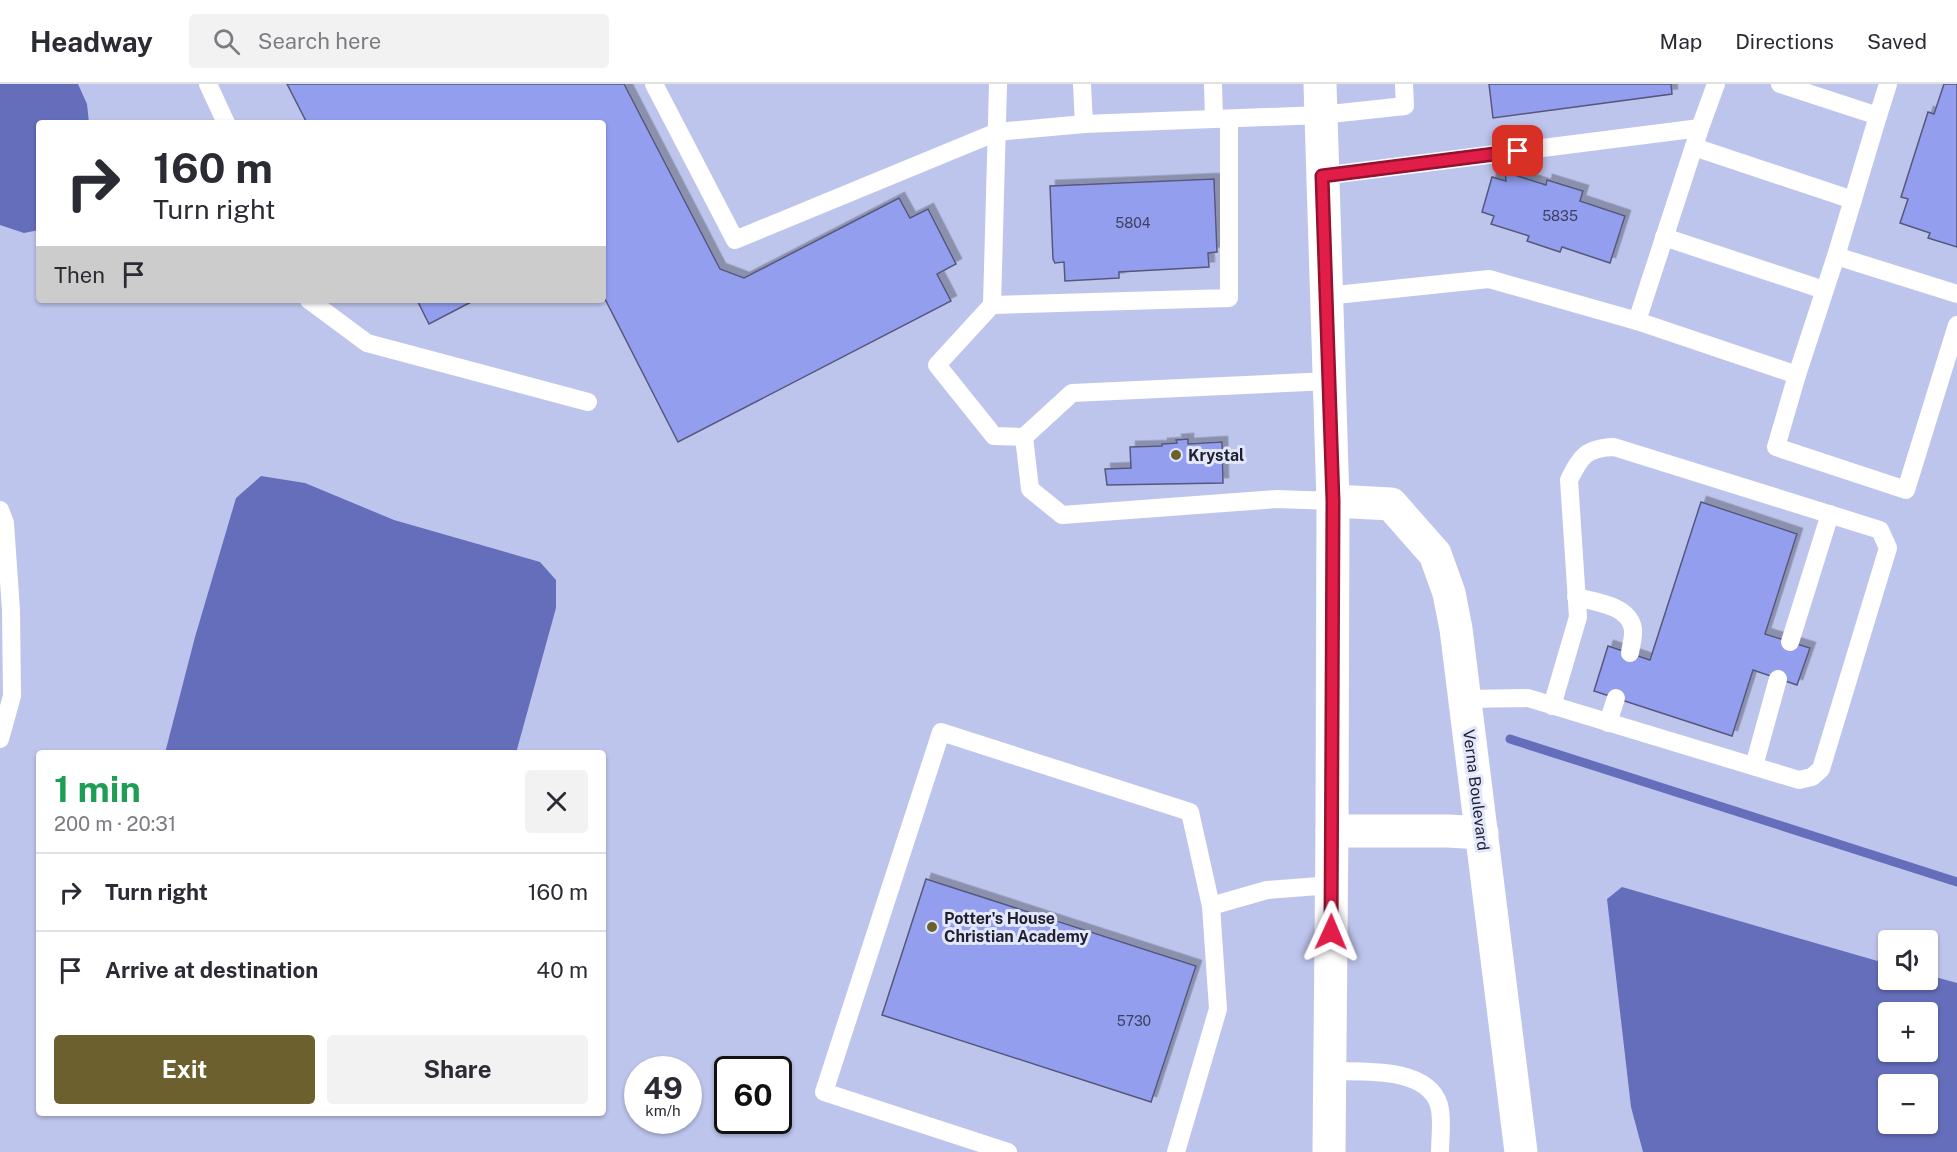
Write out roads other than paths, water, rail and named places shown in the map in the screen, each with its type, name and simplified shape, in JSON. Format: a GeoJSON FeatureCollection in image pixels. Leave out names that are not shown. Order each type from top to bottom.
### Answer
{"type":"FeatureCollection","features":[{"type":"Feature","properties":{"kind":"main road"},"geometry":{"type":"LineString","coordinates":[[1320,100],[1333,501],[1329,1152]]}},
{"type":"Feature","properties":{"kind":"main road","name":"Verna Boulevard"},"geometry":{"type":"LineString","coordinates":[[1333,501],[1391,504],[1435,554],[1449,593],[1456,629],[1521,1152]]}},
{"type":"Feature","properties":{"kind":"main road"},"geometry":{"type":"LineString","coordinates":[[1332,831],[1482,833]]}},
{"type":"Feature","properties":{"kind":"lane"},"geometry":{"type":"LineString","coordinates":[[208,84],[225,120]]}},
{"type":"Feature","properties":{"kind":"lane"},"geometry":{"type":"LineString","coordinates":[[654,84],[735,240],[997,132],[1084,124],[1221,119],[1320,100],[1405,106],[1404,84]]}},
{"type":"Feature","properties":{"kind":"lane"},"geometry":{"type":"LineString","coordinates":[[998,84],[992,305],[938,365],[994,436],[1024,437],[1072,393],[1329,381]]}},
{"type":"Feature","properties":{"kind":"lane"},"geometry":{"type":"LineString","coordinates":[[1082,84],[1084,124]]}},
{"type":"Feature","properties":{"kind":"lane"},"geometry":{"type":"LineString","coordinates":[[992,305],[1229,298],[1221,119],[1213,84]]}},
{"type":"Feature","properties":{"kind":"lane"},"geometry":{"type":"LineString","coordinates":[[1637,321],[1716,84]]}},
{"type":"Feature","properties":{"kind":"lane"},"geometry":{"type":"LineString","coordinates":[[1780,84],[1878,116]]}},
{"type":"Feature","properties":{"kind":"lane"},"geometry":{"type":"LineString","coordinates":[[1888,84],[1776,447],[1906,490],[1957,325]]}},
{"type":"Feature","properties":{"kind":"lane"},"geometry":{"type":"LineString","coordinates":[[1322,176],[1700,128]]}},
{"type":"Feature","properties":{"kind":"lane"},"geometry":{"type":"LineString","coordinates":[[1694,147],[1852,200]]}},
{"type":"Feature","properties":{"kind":"lane"},"geometry":{"type":"LineString","coordinates":[[1664,237],[1824,290]]}},
{"type":"Feature","properties":{"kind":"lane"},"geometry":{"type":"LineString","coordinates":[[1836,256],[1957,294]]}},
{"type":"Feature","properties":{"kind":"lane"},"geometry":{"type":"LineString","coordinates":[[1326,296],[1489,279],[1637,321],[1797,375]]}},
{"type":"Feature","properties":{"kind":"lane"},"geometry":{"type":"LineString","coordinates":[[313,303],[367,342],[588,402]]}},
{"type":"Feature","properties":{"kind":"lane"},"geometry":{"type":"LineString","coordinates":[[1024,437],[1030,489],[1062,515],[1276,499],[1333,501]]}},
{"type":"Feature","properties":{"kind":"lane"},"geometry":{"type":"LineString","coordinates":[[1465,699],[1528,698],[1552,706],[1608,723],[1799,780],[1812,777],[1821,769],[1885,559],[1888,548],[1880,530],[1614,447],[1596,448],[1578,461],[1569,480],[1578,616],[1552,706]]}},
{"type":"Feature","properties":{"kind":"lane"},"geometry":{"type":"LineString","coordinates":[[0,510],[5,523],[11,610],[12,675],[12,696],[0,739]]}},
{"type":"Feature","properties":{"kind":"lane"},"geometry":{"type":"LineString","coordinates":[[1790,642],[1830,514]]}},
{"type":"Feature","properties":{"kind":"lane"},"geometry":{"type":"LineString","coordinates":[[1576,597],[1620,610],[1631,620],[1633,631],[1630,653]]}},
{"type":"Feature","properties":{"kind":"lane"},"geometry":{"type":"LineString","coordinates":[[1754,766],[1778,679]]}},
{"type":"Feature","properties":{"kind":"lane"},"geometry":{"type":"LineString","coordinates":[[1608,723],[1616,698]]}},
{"type":"Feature","properties":{"kind":"lane"},"geometry":{"type":"LineString","coordinates":[[1008,1152],[824,1092],[941,732],[1190,812],[1211,906],[1218,1009],[1176,1152]]}},
{"type":"Feature","properties":{"kind":"lane"},"geometry":{"type":"LineString","coordinates":[[1211,906],[1267,890],[1332,885]]}},
{"type":"Feature","properties":{"kind":"lane"},"geometry":{"type":"LineString","coordinates":[[1330,1071],[1387,1073],[1404,1076],[1434,1094],[1440,1107],[1440,1152]]}},
{"type":"Feature","properties":{"kind":"water"},"geometry":{"type":"Polygon","coordinates":[[[0,84],[78,84],[87,104],[89,120],[36,120],[36,231],[24,233],[0,225],[0,84]]]}},
{"type":"Feature","properties":{"kind":"water"},"geometry":{"type":"Polygon","coordinates":[[[261,476],[305,483],[394,520],[540,562],[556,580],[556,608],[517,750],[166,750],[195,637],[236,498],[261,476]]]}},
{"type":"Feature","properties":{"kind":"water"},"geometry":{"type":"Polygon","coordinates":[[[1622,887],[1878,961],[1878,990],[1938,990],[1938,978],[1957,983],[1957,1152],[1643,1152],[1631,1107],[1607,899],[1622,887]]]}},
{"type":"Feature","properties":{"kind":"waterway"},"geometry":{"type":"LineString","coordinates":[[1510,739],[1957,882]]}},
{"type":"Feature","properties":{"kind":"place","name":"Krystal"},"geometry":{"type":"Point","coordinates":[1176,455]}},
{"type":"Feature","properties":{"kind":"place","name":"Potter's House Christian Academy"},"geometry":{"type":"Point","coordinates":[932,927]}}]}
